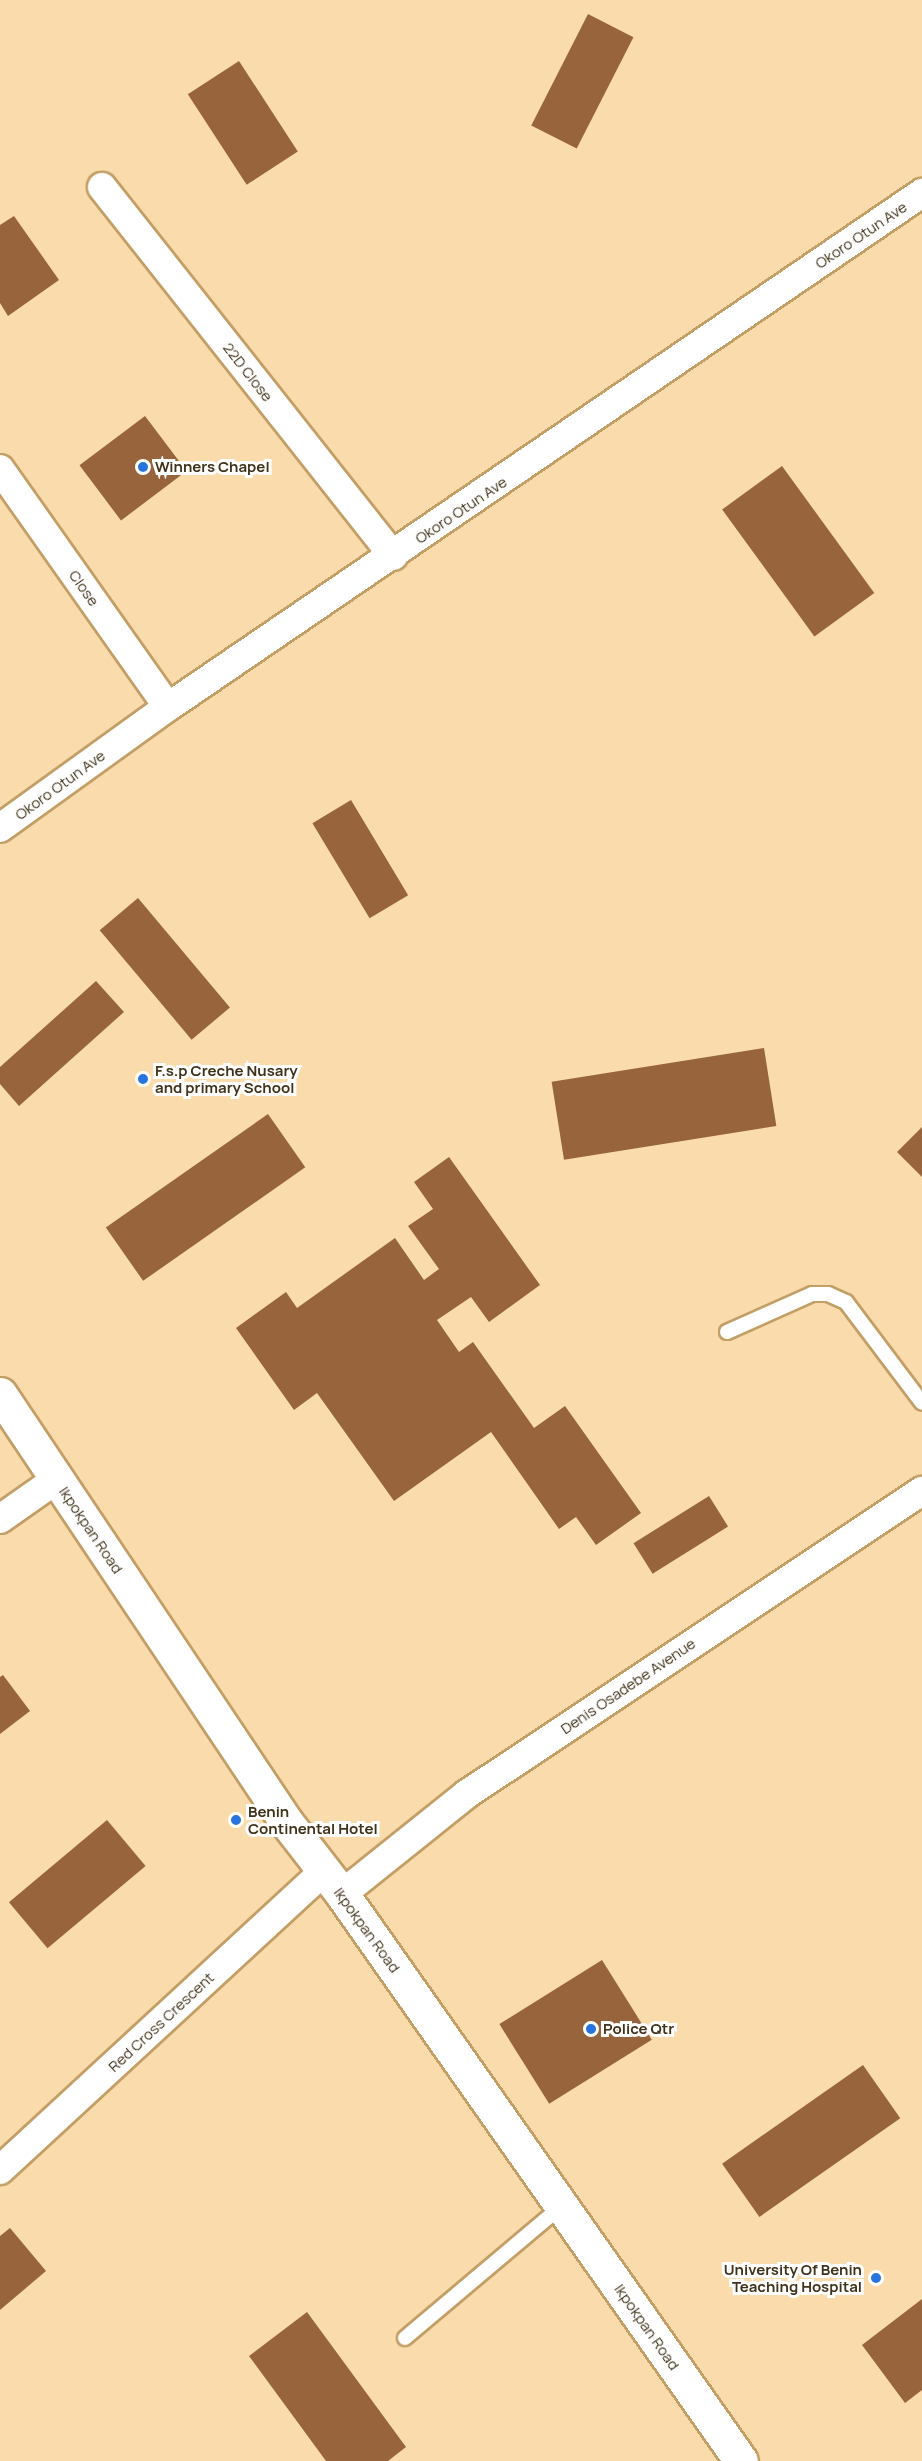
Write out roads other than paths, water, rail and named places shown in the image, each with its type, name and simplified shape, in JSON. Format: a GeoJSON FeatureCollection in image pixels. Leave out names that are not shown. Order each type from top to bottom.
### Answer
{"type":"FeatureCollection","features":[{"type":"Feature","properties":{"kind":"street","name":"22D Close"},"geometry":{"type":"LineString","coordinates":[[102,187],[393,556]]}},
{"type":"Feature","properties":{"kind":"street","name":"Okoro Otun Ave"},"geometry":{"type":"LineString","coordinates":[[0,828],[168,707],[393,556],[922,193]]}},
{"type":"Feature","properties":{"kind":"street","name":"Close"},"geometry":{"type":"LineString","coordinates":[[0,469],[168,707]]}},
{"type":"Feature","properties":{"kind":"street","name":"Ikpokpan Road"},"geometry":{"type":"LineString","coordinates":[[0,1394],[332,1883],[741,2461]]}},
{"type":"Feature","properties":{"kind":"street"},"geometry":{"type":"LineString","coordinates":[[0,1519],[57,1479]]}},
{"type":"Feature","properties":{"kind":"street","name":"Denis Osadebe Avenue"},"geometry":{"type":"LineString","coordinates":[[332,1883],[922,1491]]}},
{"type":"Feature","properties":{"kind":"street","name":"Red Cross Crescent"},"geometry":{"type":"LineString","coordinates":[[0,2170],[332,1883]]}},
{"type":"Feature","properties":{"kind":"lane"},"geometry":{"type":"LineString","coordinates":[[727,1332],[812,1294],[828,1294],[846,1302],[922,1403]]}},
{"type":"Feature","properties":{"kind":"lane"},"geometry":{"type":"LineString","coordinates":[[405,2338],[562,2206]]}},
{"type":"Feature","properties":{"kind":"place","name":"Winners Chapel"},"geometry":{"type":"Point","coordinates":[143,467]}},
{"type":"Feature","properties":{"kind":"place","name":"F.s.p Creche Nusary and primary School"},"geometry":{"type":"Point","coordinates":[143,1079]}},
{"type":"Feature","properties":{"kind":"place","name":"Benin Continental Hotel"},"geometry":{"type":"Point","coordinates":[236,1820]}},
{"type":"Feature","properties":{"kind":"place","name":"Police Qtr"},"geometry":{"type":"Point","coordinates":[591,2029]}},
{"type":"Feature","properties":{"kind":"place","name":"University Of Benin Teaching Hospital"},"geometry":{"type":"Point","coordinates":[876,2278]}}]}
